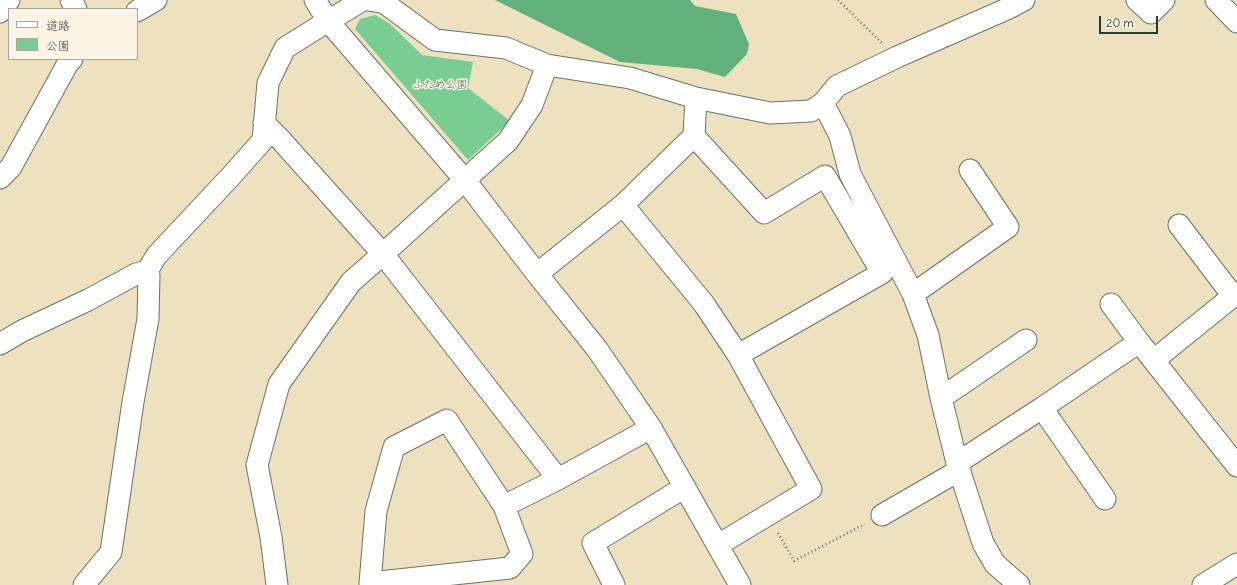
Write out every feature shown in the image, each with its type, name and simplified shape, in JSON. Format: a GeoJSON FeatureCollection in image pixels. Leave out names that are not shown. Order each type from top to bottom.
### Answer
{"type":"FeatureCollection","features":[{"type":"Feature","properties":{"kind":"street"},"geometry":{"type":"LineString","coordinates":[[0,12],[9,0]]}},
{"type":"Feature","properties":{"kind":"street"},"geometry":{"type":"LineString","coordinates":[[138,10],[156,0]]}},
{"type":"Feature","properties":{"kind":"street"},"geometry":{"type":"LineString","coordinates":[[315,0],[328,21],[464,179],[597,349],[650,428],[740,585]]}},
{"type":"Feature","properties":{"kind":"street"},"geometry":{"type":"LineString","coordinates":[[0,344],[22,331],[88,300],[136,274],[147,271],[157,255],[263,140],[268,83],[285,48],[363,0]]}},
{"type":"Feature","properties":{"kind":"street"},"geometry":{"type":"LineString","coordinates":[[369,0],[383,2],[435,40],[506,48],[548,65],[630,78],[696,98],[770,113],[811,111],[823,103],[837,86],[897,57],[1007,9],[1024,0]]}},
{"type":"Feature","properties":{"kind":"street"},"geometry":{"type":"LineString","coordinates":[[1137,0],[1150,13],[1164,0]]}},
{"type":"Feature","properties":{"kind":"street"},"geometry":{"type":"LineString","coordinates":[[1216,0],[1237,22]]}},
{"type":"Feature","properties":{"kind":"street"},"geometry":{"type":"LineString","coordinates":[[0,178],[11,167],[71,60]]}},
{"type":"Feature","properties":{"kind":"street"},"geometry":{"type":"LineString","coordinates":[[277,585],[271,537],[257,464],[279,384],[351,282],[508,141],[532,105],[548,65]]}},
{"type":"Feature","properties":{"kind":"street"},"geometry":{"type":"LineString","coordinates":[[537,274],[623,204],[694,136],[696,98]]}},
{"type":"Feature","properties":{"kind":"street"},"geometry":{"type":"LineString","coordinates":[[823,103],[840,136],[850,174],[913,294],[928,335],[941,398],[958,466],[983,543],[996,564],[1019,585]]}},
{"type":"Feature","properties":{"kind":"street"},"geometry":{"type":"LineString","coordinates":[[264,123],[286,145],[383,254],[558,479]]}},
{"type":"Feature","properties":{"kind":"street"},"geometry":{"type":"LineString","coordinates":[[694,136],[764,213],[825,176],[882,273],[738,355]]}},
{"type":"Feature","properties":{"kind":"street"},"geometry":{"type":"LineString","coordinates":[[913,294],[1008,227],[970,170]]}},
{"type":"Feature","properties":{"kind":"street"},"geometry":{"type":"LineString","coordinates":[[623,204],[704,304],[738,355],[811,489],[718,545]]}},
{"type":"Feature","properties":{"kind":"street"},"geometry":{"type":"LineString","coordinates":[[1154,360],[1235,294],[1179,225]]}},
{"type":"Feature","properties":{"kind":"street"},"geometry":{"type":"LineString","coordinates":[[84,585],[111,552],[133,402],[148,319],[149,275],[147,271]]}},
{"type":"Feature","properties":{"kind":"street"},"geometry":{"type":"LineString","coordinates":[[1112,304],[1139,342],[1237,466]]}},
{"type":"Feature","properties":{"kind":"street"},"geometry":{"type":"LineString","coordinates":[[941,398],[1026,340]]}},
{"type":"Feature","properties":{"kind":"street"},"geometry":{"type":"LineString","coordinates":[[882,515],[958,466],[1139,342]]}},
{"type":"Feature","properties":{"kind":"street"},"geometry":{"type":"LineString","coordinates":[[1042,408],[1105,499]]}},
{"type":"Feature","properties":{"kind":"street"},"geometry":{"type":"LineString","coordinates":[[447,420],[504,506],[522,554],[510,568],[370,584],[376,510],[394,447],[447,420]]}},
{"type":"Feature","properties":{"kind":"street"},"geometry":{"type":"LineString","coordinates":[[504,506],[558,479],[650,428]]}},
{"type":"Feature","properties":{"kind":"street"},"geometry":{"type":"LineString","coordinates":[[614,585],[593,543],[685,487]]}},
{"type":"Feature","properties":{"kind":"street"},"geometry":{"type":"LineString","coordinates":[[1203,585],[1237,564]]}},
{"type":"Feature","properties":{"kind":"path"},"geometry":{"type":"LineString","coordinates":[[838,0],[897,57]]}},
{"type":"Feature","properties":{"kind":"path"},"geometry":{"type":"LineString","coordinates":[[768,515],[794,561],[882,515]]}},
{"type":"Feature","properties":{"kind":"green space"},"geometry":{"type":"Polygon","coordinates":[[[495,0],[690,0],[695,6],[736,14],[749,44],[747,54],[725,77],[697,69],[620,62],[495,0]]]}},
{"type":"Feature","properties":{"kind":"green space","name":"ふため公園"},"geometry":{"type":"Polygon","coordinates":[[[375,15],[389,23],[422,55],[473,62],[468,88],[510,121],[468,160],[355,29],[360,19],[375,15]]]}}]}
